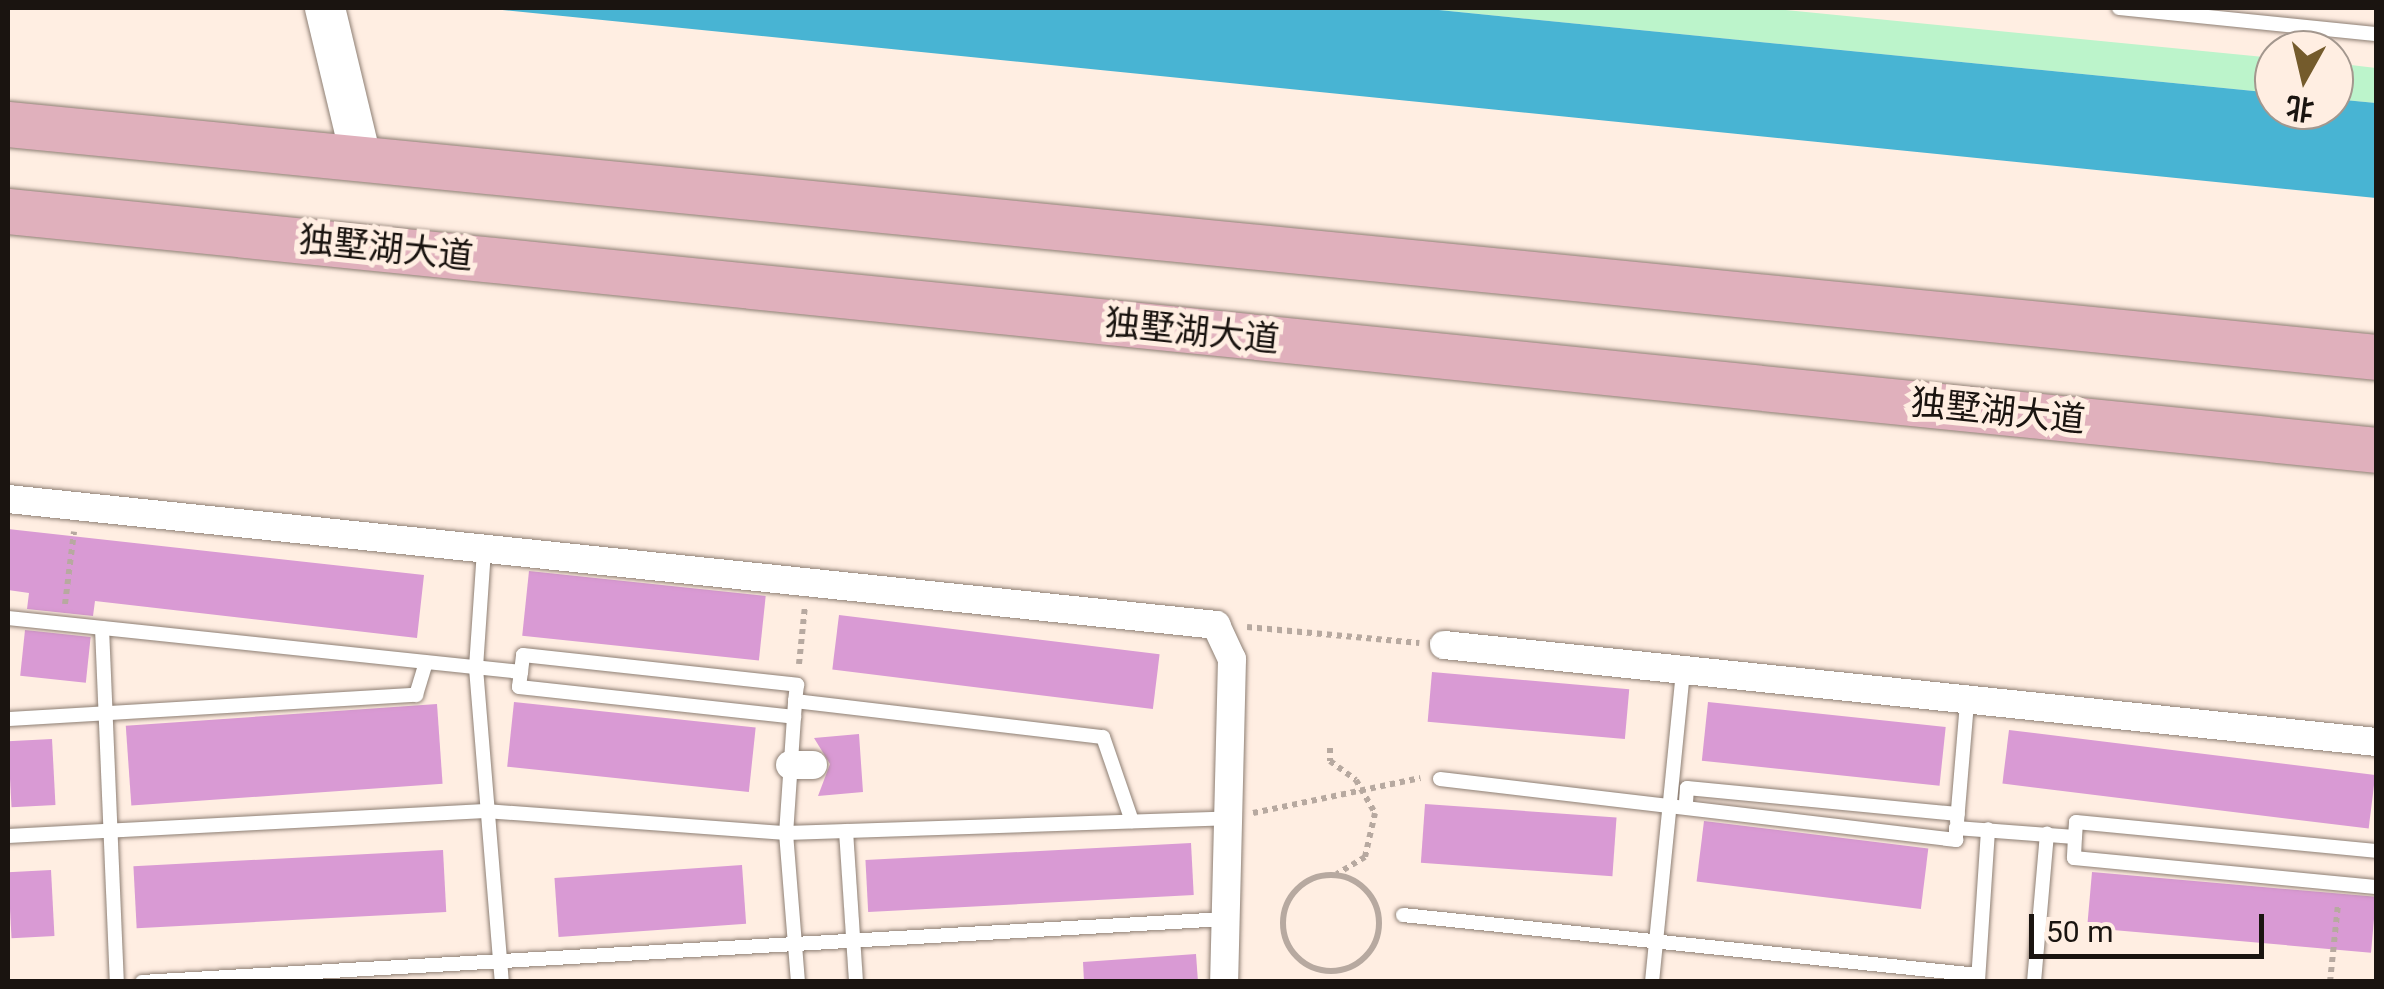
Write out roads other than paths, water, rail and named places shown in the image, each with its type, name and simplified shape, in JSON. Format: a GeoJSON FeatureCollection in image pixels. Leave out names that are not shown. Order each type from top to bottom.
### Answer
{"type":"FeatureCollection","features":[{"type":"Feature","properties":{"kind":"main road"},"geometry":{"type":"LineString","coordinates":[[325,8],[362,158]]}},
{"type":"Feature","properties":{"kind":"main road"},"geometry":{"type":"LineString","coordinates":[[8,124],[2376,357]]}},
{"type":"Feature","properties":{"kind":"main road","name":"独墅湖大道"},"geometry":{"type":"LineString","coordinates":[[8,211],[2376,450]]}},
{"type":"Feature","properties":{"kind":"street"},"geometry":{"type":"LineString","coordinates":[[8,499],[1216,625],[1232,660],[1224,982]]}},
{"type":"Feature","properties":{"kind":"street"},"geometry":{"type":"LineString","coordinates":[[1444,645],[1683,674],[2376,742]]}},
{"type":"Feature","properties":{"kind":"lane"},"geometry":{"type":"LineString","coordinates":[[2119,8],[2376,34]]}},
{"type":"Feature","properties":{"kind":"lane"},"geometry":{"type":"LineString","coordinates":[[484,550],[476,668],[502,982]]}},
{"type":"Feature","properties":{"kind":"lane"},"geometry":{"type":"LineString","coordinates":[[8,618],[521,672]]}},
{"type":"Feature","properties":{"kind":"lane"},"geometry":{"type":"LineString","coordinates":[[102,628],[118,982]]}},
{"type":"Feature","properties":{"kind":"lane"},"geometry":{"type":"LineString","coordinates":[[798,982],[786,833],[802,765],[794,709],[797,685],[523,655],[519,687],[794,709],[1103,737],[1132,821]]}},
{"type":"Feature","properties":{"kind":"lane"},"geometry":{"type":"LineString","coordinates":[[8,719],[416,695],[426,663]]}},
{"type":"Feature","properties":{"kind":"lane"},"geometry":{"type":"LineString","coordinates":[[1652,982],[1678,801],[1683,674]]}},
{"type":"Feature","properties":{"kind":"lane"},"geometry":{"type":"LineString","coordinates":[[1678,801],[1684,812],[1956,840],[1968,702]]}},
{"type":"Feature","properties":{"kind":"lane"},"geometry":{"type":"LineString","coordinates":[[1440,779],[1678,801]]}},
{"type":"Feature","properties":{"kind":"lane"},"geometry":{"type":"LineString","coordinates":[[1678,801],[1687,788],[1957,821],[1988,830],[2076,837]]}},
{"type":"Feature","properties":{"kind":"lane"},"geometry":{"type":"LineString","coordinates":[[8,836],[485,811],[786,833],[1227,818]]}},
{"type":"Feature","properties":{"kind":"lane"},"geometry":{"type":"LineString","coordinates":[[2376,851],[2076,822],[2074,858],[2376,887]]}},
{"type":"Feature","properties":{"kind":"lane"},"geometry":{"type":"LineString","coordinates":[[846,830],[856,982]]}},
{"type":"Feature","properties":{"kind":"lane"},"geometry":{"type":"LineString","coordinates":[[1403,914],[1657,938],[1978,978],[1988,830]]}},
{"type":"Feature","properties":{"kind":"lane"},"geometry":{"type":"LineString","coordinates":[[2034,982],[2047,834]]}},
{"type":"Feature","properties":{"kind":"lane"},"geometry":{"type":"LineString","coordinates":[[142,982],[1225,919]]}},
{"type":"Feature","properties":{"kind":"water"},"geometry":{"type":"Polygon","coordinates":[[[482,8],[1419,8],[2254,91],[2254,130],[2354,130],[2354,101],[2376,103],[2376,198],[482,8]]]}}]}
